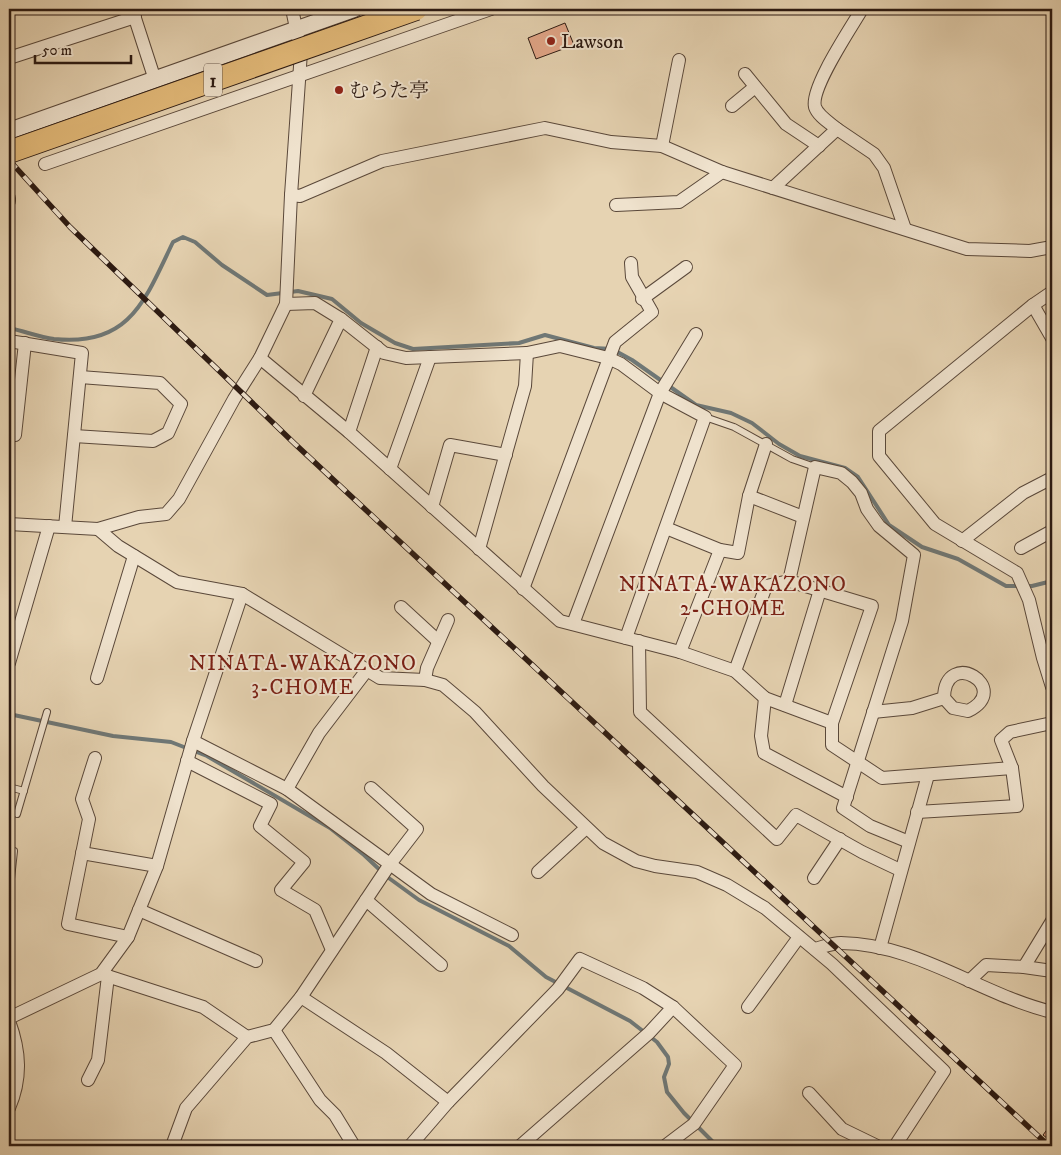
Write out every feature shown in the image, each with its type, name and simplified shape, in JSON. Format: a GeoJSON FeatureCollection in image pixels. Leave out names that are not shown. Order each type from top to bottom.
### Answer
{"type":"FeatureCollection","features":[{"type":"Feature","properties":{"kind":"highway","name":"1"},"geometry":{"type":"LineString","coordinates":[[9,137],[370,9]]}},
{"type":"Feature","properties":{"kind":"highway","name":"1"},"geometry":{"type":"LineString","coordinates":[[9,152],[416,9]]}},
{"type":"Feature","properties":{"kind":"street"},"geometry":{"type":"LineString","coordinates":[[9,524],[98,529],[139,517],[166,514],[179,499],[234,399],[260,358],[286,304],[301,52],[292,9]]}},
{"type":"Feature","properties":{"kind":"street"},"geometry":{"type":"LineString","coordinates":[[9,131],[354,9]]}},
{"type":"Feature","properties":{"kind":"street"},"geometry":{"type":"LineString","coordinates":[[9,160],[301,52],[425,9]]}},
{"type":"Feature","properties":{"kind":"street"},"geometry":{"type":"LineString","coordinates":[[45,164],[491,9]]}},
{"type":"Feature","properties":{"kind":"street"},"geometry":{"type":"LineString","coordinates":[[862,9],[816,89],[815,107],[820,115],[837,129],[874,154],[884,168],[905,230]]}},
{"type":"Feature","properties":{"kind":"street"},"geometry":{"type":"LineString","coordinates":[[9,58],[134,13],[155,80]]}},
{"type":"Feature","properties":{"kind":"street"},"geometry":{"type":"LineString","coordinates":[[662,146],[679,60]]}},
{"type":"Feature","properties":{"kind":"street"},"geometry":{"type":"LineString","coordinates":[[745,74],[786,124],[819,146]]}},
{"type":"Feature","properties":{"kind":"street"},"geometry":{"type":"LineString","coordinates":[[732,106],[755,87]]}},
{"type":"Feature","properties":{"kind":"street"},"geometry":{"type":"LineString","coordinates":[[291,195],[300,196],[382,161],[545,128],[610,142],[662,146],[722,172],[967,249],[1030,251],[1052,247]]}},
{"type":"Feature","properties":{"kind":"street"},"geometry":{"type":"LineString","coordinates":[[773,188],[837,129]]}},
{"type":"Feature","properties":{"kind":"street"},"geometry":{"type":"LineString","coordinates":[[616,205],[679,202],[722,172]]}},
{"type":"Feature","properties":{"kind":"street"},"geometry":{"type":"LineString","coordinates":[[524,589],[611,351],[652,312],[642,299],[632,278],[631,263]]}},
{"type":"Feature","properties":{"kind":"street"},"geometry":{"type":"LineString","coordinates":[[642,299],[686,267]]}},
{"type":"Feature","properties":{"kind":"street"},"geometry":{"type":"LineString","coordinates":[[1052,292],[1033,305],[879,431],[879,456],[935,524],[1017,573],[1029,600],[1052,687]]}},
{"type":"Feature","properties":{"kind":"street"},"geometry":{"type":"LineString","coordinates":[[286,304],[315,303],[340,319],[384,353],[406,358],[527,353],[560,346],[611,351],[621,364],[664,386],[705,417],[666,528],[632,639],[640,712],[777,839],[796,815],[900,870]]}},
{"type":"Feature","properties":{"kind":"street"},"geometry":{"type":"LineString","coordinates":[[1033,305],[1052,338]]}},
{"type":"Feature","properties":{"kind":"street"},"geometry":{"type":"LineString","coordinates":[[304,396],[340,319]]}},
{"type":"Feature","properties":{"kind":"street"},"geometry":{"type":"LineString","coordinates":[[573,624],[664,386],[696,334]]}},
{"type":"Feature","properties":{"kind":"street"},"geometry":{"type":"LineString","coordinates":[[9,341],[82,353],[65,527]]}},
{"type":"Feature","properties":{"kind":"street"},"geometry":{"type":"LineString","coordinates":[[15,435],[14,400],[25,343]]}},
{"type":"Feature","properties":{"kind":"street"},"geometry":{"type":"LineString","coordinates":[[349,432],[377,347]]}},
{"type":"Feature","properties":{"kind":"street"},"geometry":{"type":"LineString","coordinates":[[479,548],[525,386],[527,353]]}},
{"type":"Feature","properties":{"kind":"street"},"geometry":{"type":"LineString","coordinates":[[390,469],[430,357]]}},
{"type":"Feature","properties":{"kind":"street"},"geometry":{"type":"LineString","coordinates":[[260,358],[349,432],[560,621],[680,652],[735,671],[765,698],[832,723]]}},
{"type":"Feature","properties":{"kind":"street"},"geometry":{"type":"LineString","coordinates":[[74,436],[153,441],[168,433],[181,404],[160,383],[80,378]]}},
{"type":"Feature","properties":{"kind":"street"},"geometry":{"type":"LineString","coordinates":[[666,528],[720,550],[738,553],[749,496],[766,444]]}},
{"type":"Feature","properties":{"kind":"street"},"geometry":{"type":"LineString","coordinates":[[432,507],[450,445],[506,455]]}},
{"type":"Feature","properties":{"kind":"street"},"geometry":{"type":"LineString","coordinates":[[788,581],[814,467],[841,472],[861,493],[867,508],[879,526],[914,555],[902,621],[843,808],[870,826],[909,842]]}},
{"type":"Feature","properties":{"kind":"street"},"geometry":{"type":"LineString","coordinates":[[962,541],[1023,493],[1052,478]]}},
{"type":"Feature","properties":{"kind":"street"},"geometry":{"type":"LineString","coordinates":[[749,496],[803,517]]}},
{"type":"Feature","properties":{"kind":"street"},"geometry":{"type":"LineString","coordinates":[[9,663],[49,526]]}},
{"type":"Feature","properties":{"kind":"street"},"geometry":{"type":"LineString","coordinates":[[98,529],[134,556],[178,582],[242,594],[380,678],[425,680],[443,685],[474,712],[543,786],[603,843],[636,861],[655,866],[697,872],[727,885],[765,908],[815,949],[944,1071],[894,1146]]}},
{"type":"Feature","properties":{"kind":"street"},"geometry":{"type":"LineString","coordinates":[[1021,548],[1052,531]]}},
{"type":"Feature","properties":{"kind":"street"},"geometry":{"type":"LineString","coordinates":[[680,652],[720,550]]}},
{"type":"Feature","properties":{"kind":"street"},"geometry":{"type":"LineString","coordinates":[[97,678],[134,556]]}},
{"type":"Feature","properties":{"kind":"street"},"geometry":{"type":"LineString","coordinates":[[735,671],[766,586],[788,581],[872,606],[832,723],[832,745],[858,760],[882,778],[1012,768]]}},
{"type":"Feature","properties":{"kind":"street"},"geometry":{"type":"LineString","coordinates":[[785,706],[820,590]]}},
{"type":"Feature","properties":{"kind":"street"},"geometry":{"type":"LineString","coordinates":[[88,1080],[98,1060],[105,975],[128,937],[157,866],[193,741],[242,594]]}},
{"type":"Feature","properties":{"kind":"street"},"geometry":{"type":"LineString","coordinates":[[401,607],[438,642]]}},
{"type":"Feature","properties":{"kind":"street"},"geometry":{"type":"LineString","coordinates":[[425,680],[426,668],[448,620]]}},
{"type":"Feature","properties":{"kind":"street"},"geometry":{"type":"LineString","coordinates":[[287,789],[319,733],[367,670]]}},
{"type":"Feature","properties":{"kind":"street"},"geometry":{"type":"LineString","coordinates":[[765,698],[761,736],[764,753],[846,797]]}},
{"type":"Feature","properties":{"kind":"street"},"geometry":{"type":"LineString","coordinates":[[873,712],[912,708],[944,698]]}},
{"type":"Feature","properties":{"kind":"street"},"geometry":{"type":"LineString","coordinates":[[918,812],[1017,806],[1012,768],[1001,740],[1010,732],[1052,723]]}},
{"type":"Feature","properties":{"kind":"street"},"geometry":{"type":"LineString","coordinates":[[193,741],[287,789],[431,894],[512,935]]}},
{"type":"Feature","properties":{"kind":"street"},"geometry":{"type":"LineString","coordinates":[[95,758],[82,799],[89,819],[68,924],[128,937]]}},
{"type":"Feature","properties":{"kind":"street"},"geometry":{"type":"LineString","coordinates":[[187,761],[271,804],[260,826],[304,862],[281,890],[315,910],[332,950]]}},
{"type":"Feature","properties":{"kind":"street"},"geometry":{"type":"LineString","coordinates":[[880,948],[900,870],[928,775]]}},
{"type":"Feature","properties":{"kind":"street"},"geometry":{"type":"LineString","coordinates":[[172,1146],[186,1108],[247,1037],[274,1030],[302,996],[390,864],[417,829],[371,788]]}},
{"type":"Feature","properties":{"kind":"street"},"geometry":{"type":"LineString","coordinates":[[538,872],[586,828]]}},
{"type":"Feature","properties":{"kind":"street"},"geometry":{"type":"LineString","coordinates":[[814,878],[840,839]]}},
{"type":"Feature","properties":{"kind":"street"},"geometry":{"type":"LineString","coordinates":[[82,853],[157,866]]}},
{"type":"Feature","properties":{"kind":"street"},"geometry":{"type":"LineString","coordinates":[[366,900],[441,966]]}},
{"type":"Feature","properties":{"kind":"street"},"geometry":{"type":"LineString","coordinates":[[139,910],[256,961]]}},
{"type":"Feature","properties":{"kind":"street"},"geometry":{"type":"LineString","coordinates":[[1024,967],[1052,921]]}},
{"type":"Feature","properties":{"kind":"street"},"geometry":{"type":"LineString","coordinates":[[748,1007],[799,937]]}},
{"type":"Feature","properties":{"kind":"street"},"geometry":{"type":"LineString","coordinates":[[815,949],[839,943],[910,954],[996,993],[1052,1012]]}},
{"type":"Feature","properties":{"kind":"street"},"geometry":{"type":"LineString","coordinates":[[410,1146],[448,1102],[558,989],[580,959],[643,988],[673,1007],[735,1065],[694,1124],[665,1146]]}},
{"type":"Feature","properties":{"kind":"street"},"geometry":{"type":"LineString","coordinates":[[969,981],[986,965],[1052,971]]}},
{"type":"Feature","properties":{"kind":"street"},"geometry":{"type":"LineString","coordinates":[[9,1108],[16,1092],[20,1067],[9,1019],[105,975],[203,1007],[247,1037]]}},
{"type":"Feature","properties":{"kind":"street"},"geometry":{"type":"LineString","coordinates":[[302,996],[386,1053],[448,1102]]}},
{"type":"Feature","properties":{"kind":"street"},"geometry":{"type":"LineString","coordinates":[[520,1146],[649,1033],[673,1007]]}},
{"type":"Feature","properties":{"kind":"street"},"geometry":{"type":"LineString","coordinates":[[274,1030],[320,1100],[336,1115],[354,1146]]}},
{"type":"Feature","properties":{"kind":"street"},"geometry":{"type":"LineString","coordinates":[[809,1093],[842,1129],[877,1146]]}},
{"type":"Feature","properties":{"kind":"lane"},"geometry":{"type":"LineString","coordinates":[[705,417],[734,427],[792,459],[814,467]]}},
{"type":"Feature","properties":{"kind":"lane"},"geometry":{"type":"LineString","coordinates":[[17,814],[47,712]]}},
{"type":"Feature","properties":{"kind":"lane"},"geometry":{"type":"LineString","coordinates":[[9,787],[24,791]]}},
{"type":"Feature","properties":{"kind":"lane"},"geometry":{"type":"LineString","coordinates":[[9,897],[14,851]]}},
{"type":"Feature","properties":{"kind":"building","name":"Lawson"},"geometry":{"type":"Polygon","coordinates":[[[565,23],[574,45],[536,59],[528,38],[565,23]]]}},
{"type":"Feature","properties":{"kind":"building"},"geometry":{"type":"Polygon","coordinates":[[[1052,1123],[1052,1142],[1043,1135],[1052,1123]]]}},
{"type":"Feature","properties":{"kind":"waterway"},"geometry":{"type":"LineString","coordinates":[[9,328],[54,339],[80,340],[101,335],[118,327],[132,315],[143,300],[173,242],[183,237],[195,242],[222,265],[267,295],[298,291],[332,299],[361,323],[395,343],[413,349],[519,343],[545,335],[594,348],[612,349],[632,360],[696,405],[731,413],[752,423],[779,444],[800,456],[845,468],[858,477],[889,525],[922,547],[958,559],[1006,586],[1032,586],[1052,581]]}},
{"type":"Feature","properties":{"kind":"waterway"},"geometry":{"type":"LineString","coordinates":[[9,714],[113,736],[171,742],[207,756],[330,828],[381,871]]}},
{"type":"Feature","properties":{"kind":"waterway"},"geometry":{"type":"LineString","coordinates":[[386,876],[419,900],[509,946],[546,977],[630,1021],[657,1042],[668,1057],[669,1064],[664,1077],[667,1092],[684,1113],[717,1146]]}},
{"type":"Feature","properties":{"kind":"railway"},"geometry":{"type":"LineString","coordinates":[[9,160],[70,227],[295,444],[1049,1146]]}},
{"type":"Feature","properties":{"kind":"place","name":"Lawson"},"geometry":{"type":"Point","coordinates":[551,41]}},
{"type":"Feature","properties":{"kind":"place","name":"むらた亭"},"geometry":{"type":"Point","coordinates":[339,90]}},
{"type":"Feature","properties":{"kind":"district","name":"NINATA-WAKAZONO 2-CHOME"},"geometry":{"type":"Point","coordinates":[733,596]}},
{"type":"Feature","properties":{"kind":"district","name":"NINATA-WAKAZONO 3-CHOME"},"geometry":{"type":"Point","coordinates":[303,675]}}]}
